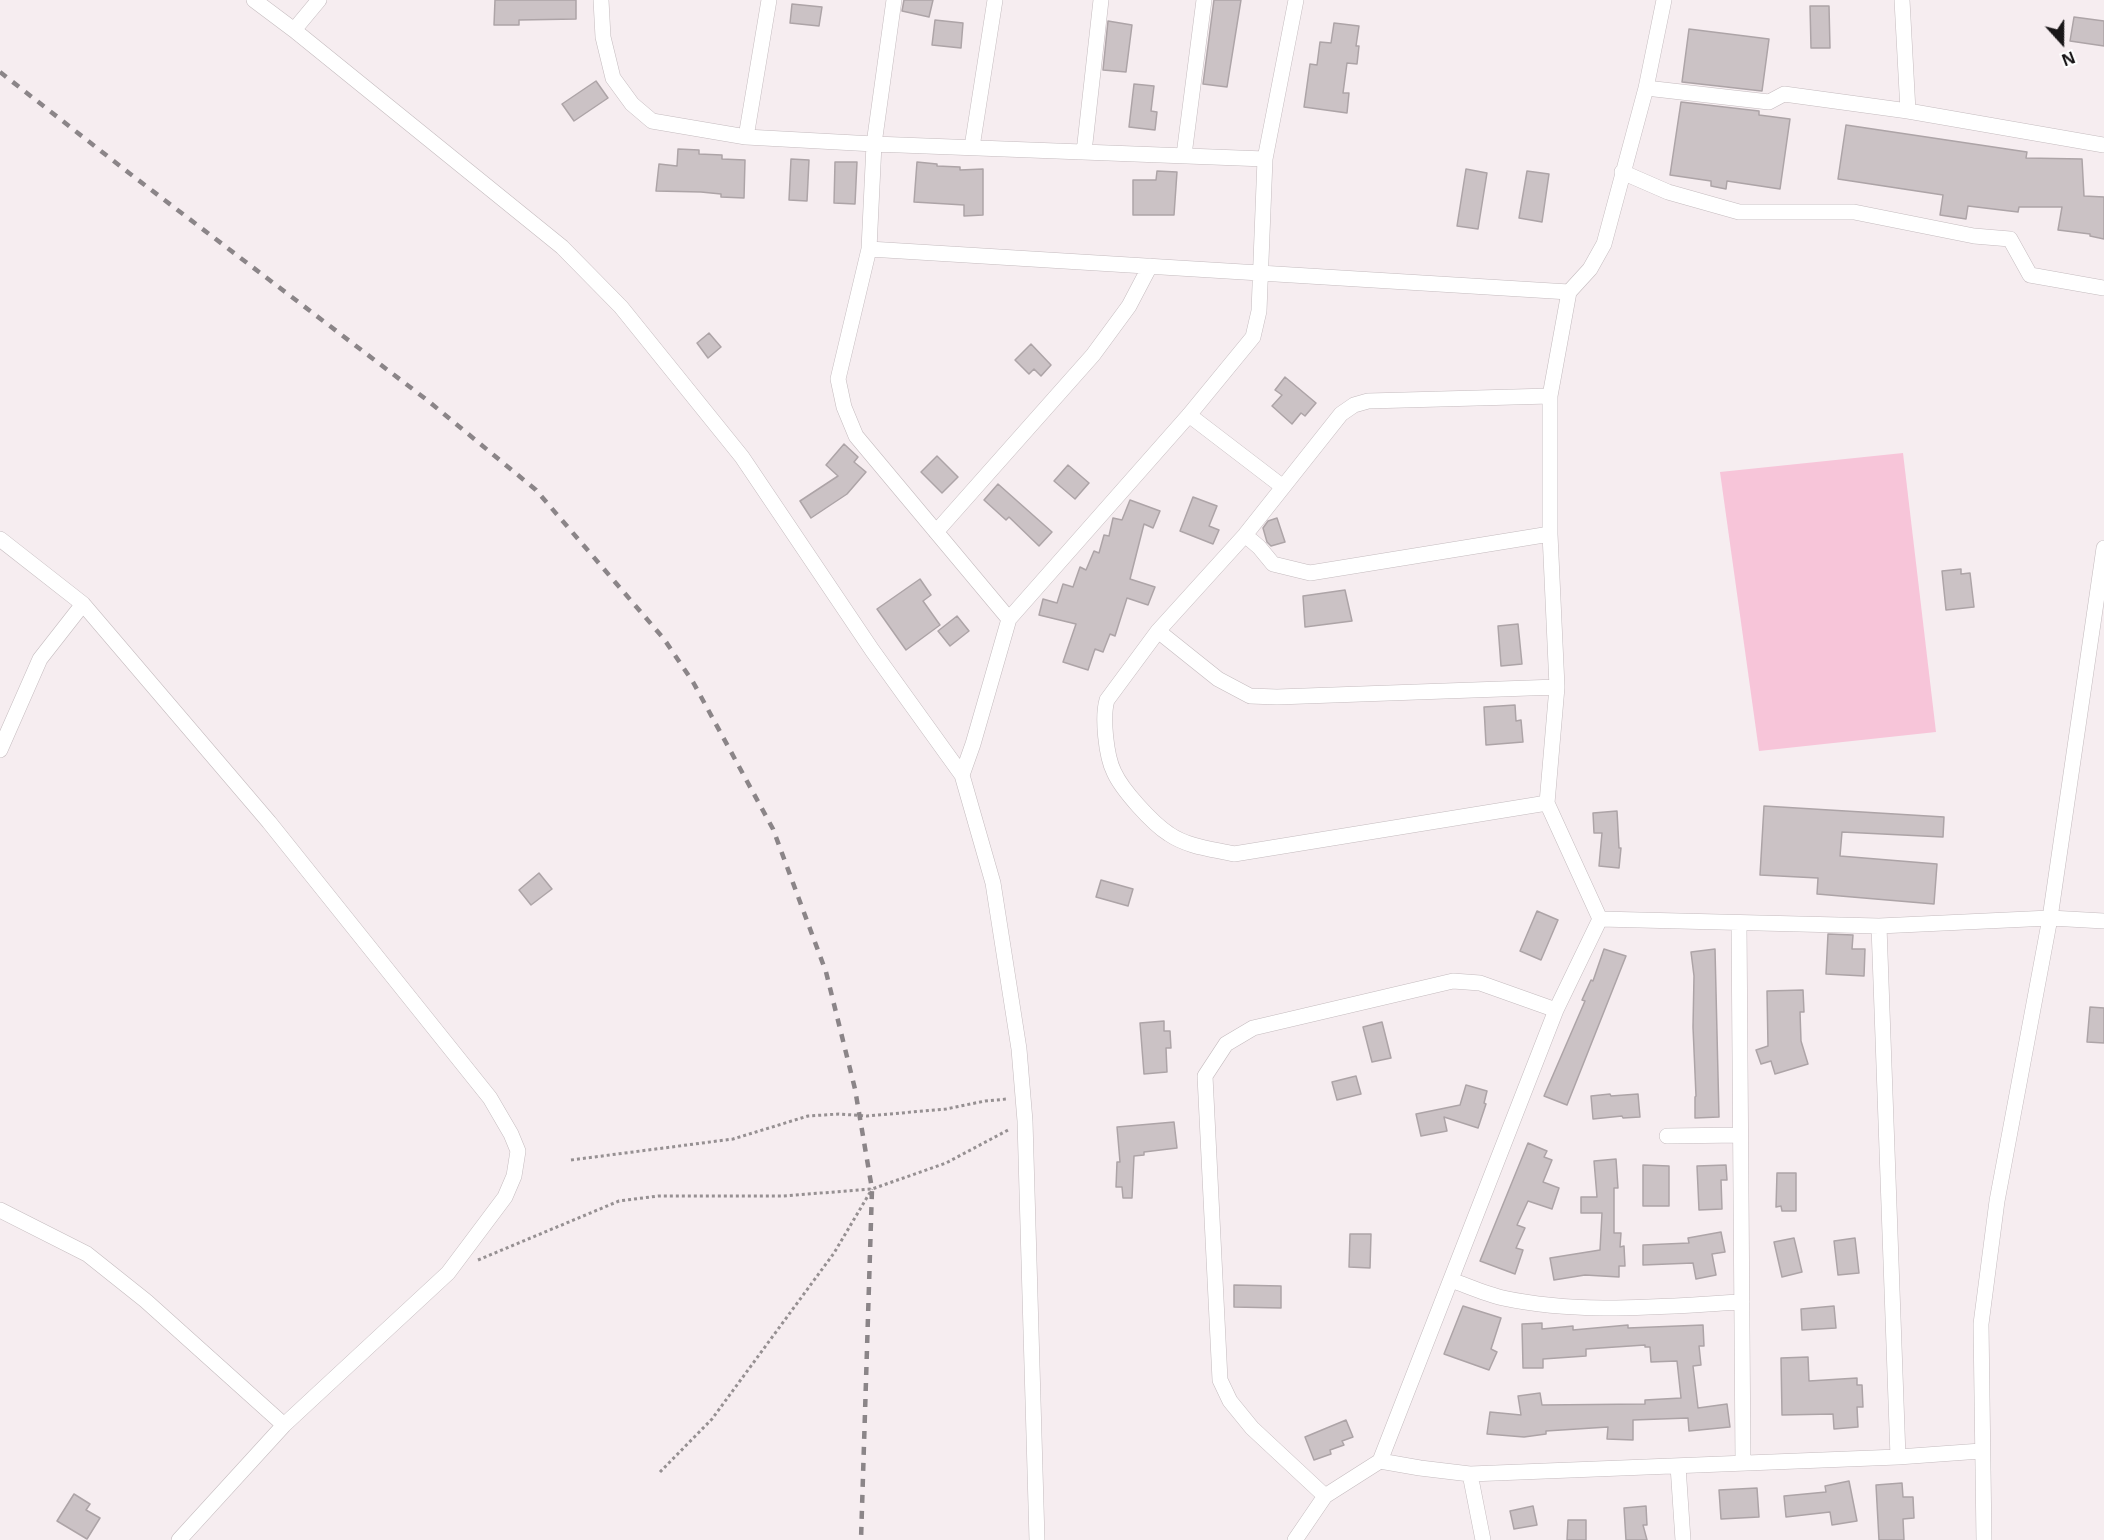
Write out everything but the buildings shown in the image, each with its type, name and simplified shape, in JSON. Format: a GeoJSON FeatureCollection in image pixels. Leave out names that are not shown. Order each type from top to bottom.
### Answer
{"type":"FeatureCollection","features":[{"type":"Feature","properties":{"kind":"street"},"geometry":{"type":"LineString","coordinates":[[254,0],[562,247],[621,307],[742,457],[872,650],[962,775],[993,883],[1019,1049],[1025,1121],[1037,1540]]}},
{"type":"Feature","properties":{"kind":"street"},"geometry":{"type":"LineString","coordinates":[[294,30],[319,0]]}},
{"type":"Feature","properties":{"kind":"street"},"geometry":{"type":"LineString","coordinates":[[601,0],[603,37],[614,78],[632,104],[652,121],[746,136],[874,144],[1265,159]]}},
{"type":"Feature","properties":{"kind":"street"},"geometry":{"type":"LineString","coordinates":[[746,136],[770,0]]}},
{"type":"Feature","properties":{"kind":"street"},"geometry":{"type":"LineString","coordinates":[[894,0],[874,144],[869,249],[838,379],[844,407],[856,436],[1009,619]]}},
{"type":"Feature","properties":{"kind":"street"},"geometry":{"type":"LineString","coordinates":[[972,147],[994,0]]}},
{"type":"Feature","properties":{"kind":"street"},"geometry":{"type":"LineString","coordinates":[[1084,152],[1101,0]]}},
{"type":"Feature","properties":{"kind":"street"},"geometry":{"type":"LineString","coordinates":[[1184,156],[1204,0]]}},
{"type":"Feature","properties":{"kind":"street"},"geometry":{"type":"LineString","coordinates":[[962,775],[1009,619],[1189,415],[1253,337],[1259,310],[1265,159],[1296,0]]}},
{"type":"Feature","properties":{"kind":"street"},"geometry":{"type":"LineString","coordinates":[[1600,919],[1547,803],[1557,687],[1550,534],[1551,396],[1569,292],[1590,269],[1604,244],[1646,88],[1664,0]]}},
{"type":"Feature","properties":{"kind":"street"},"geometry":{"type":"LineString","coordinates":[[1902,0],[1902,37],[1908,111]]}},
{"type":"Feature","properties":{"kind":"street"},"geometry":{"type":"LineString","coordinates":[[1646,88],[1769,102],[1784,94],[1908,111],[2104,145]]}},
{"type":"Feature","properties":{"kind":"street"},"geometry":{"type":"LineString","coordinates":[[1622,172],[1668,192],[1739,212],[1854,212],[1974,236],[2010,239],[2030,275],[2104,288]]}},
{"type":"Feature","properties":{"kind":"street"},"geometry":{"type":"LineString","coordinates":[[869,249],[1569,292]]}},
{"type":"Feature","properties":{"kind":"street"},"geometry":{"type":"LineString","coordinates":[[936,532],[1093,355],[1129,306],[1150,266]]}},
{"type":"Feature","properties":{"kind":"street"},"geometry":{"type":"LineString","coordinates":[[1547,803],[1234,854],[1190,845],[1168,834],[1138,806],[1113,772],[1104,728],[1104,709],[1107,700],[1158,631],[1245,535],[1341,414],[1354,405],[1368,401],[1551,396]]}},
{"type":"Feature","properties":{"kind":"street"},"geometry":{"type":"LineString","coordinates":[[1189,415],[1283,487]]}},
{"type":"Feature","properties":{"kind":"street"},"geometry":{"type":"LineString","coordinates":[[1245,535],[1273,564],[1310,573],[1550,534]]}},
{"type":"Feature","properties":{"kind":"street"},"geometry":{"type":"LineString","coordinates":[[0,539],[83,604],[284,840],[490,1098],[518,1151],[514,1176],[505,1197],[448,1273],[284,1425],[179,1540]]}},
{"type":"Feature","properties":{"kind":"street"},"geometry":{"type":"LineString","coordinates":[[1984,1540],[1981,1324],[1997,1201],[2050,918],[2104,548]]}},
{"type":"Feature","properties":{"kind":"street"},"geometry":{"type":"LineString","coordinates":[[0,750],[40,659],[83,604]]}},
{"type":"Feature","properties":{"kind":"street"},"geometry":{"type":"LineString","coordinates":[[1158,631],[1218,679],[1250,696],[1557,687]]}},
{"type":"Feature","properties":{"kind":"street"},"geometry":{"type":"LineString","coordinates":[[1600,919],[1879,926],[2050,918],[2104,921]]}},
{"type":"Feature","properties":{"kind":"street"},"geometry":{"type":"LineString","coordinates":[[1295,1540],[1325,1496],[1380,1461],[1556,1010],[1600,919]]}},
{"type":"Feature","properties":{"kind":"street"},"geometry":{"type":"LineString","coordinates":[[1739,922],[1743,1463]]}},
{"type":"Feature","properties":{"kind":"street"},"geometry":{"type":"LineString","coordinates":[[1879,926],[1898,1457]]}},
{"type":"Feature","properties":{"kind":"street"},"geometry":{"type":"LineString","coordinates":[[1325,1496],[1252,1428],[1230,1401],[1220,1380],[1205,1076],[1226,1044],[1253,1028],[1453,981],[1480,983],[1556,1010]]}},
{"type":"Feature","properties":{"kind":"street"},"geometry":{"type":"LineString","coordinates":[[1668,1136],[1740,1136]]}},
{"type":"Feature","properties":{"kind":"street"},"geometry":{"type":"LineString","coordinates":[[0,1210],[87,1254],[146,1301],[284,1425]]}},
{"type":"Feature","properties":{"kind":"street"},"geometry":{"type":"LineString","coordinates":[[1451,1280],[1502,1298],[1554,1306],[1606,1308],[1742,1302]]}},
{"type":"Feature","properties":{"kind":"street"},"geometry":{"type":"LineString","coordinates":[[1380,1461],[1470,1474],[1898,1457],[1981,1451]]}},
{"type":"Feature","properties":{"kind":"street"},"geometry":{"type":"LineString","coordinates":[[1677,1466],[1683,1540]]}},
{"type":"Feature","properties":{"kind":"street"},"geometry":{"type":"LineString","coordinates":[[1470,1474],[1483,1540]]}},
{"type":"Feature","properties":{"kind":"path"},"geometry":{"type":"LineString","coordinates":[[448,1273],[619,1201],[658,1196],[783,1196],[873,1189],[946,1163],[1025,1121],[1017,1098],[985,1101],[946,1109],[867,1116],[839,1114],[808,1116],[734,1139],[571,1160]]}},
{"type":"Feature","properties":{"kind":"path"},"geometry":{"type":"LineString","coordinates":[[660,1473],[712,1419],[834,1253],[873,1189]]}},
{"type":"Feature","properties":{"kind":"shaded area"},"geometry":{"type":"Polygon","coordinates":[[[1903,453],[1936,732],[1759,751],[1720,472],[1903,453]]]}},
{"type":"Feature","properties":{"kind":"railway"},"geometry":{"type":"LineString","coordinates":[[0,72],[427,400],[536,490],[664,639],[693,682],[773,829],[826,972],[855,1089],[872,1189],[861,1540]]}}]}
